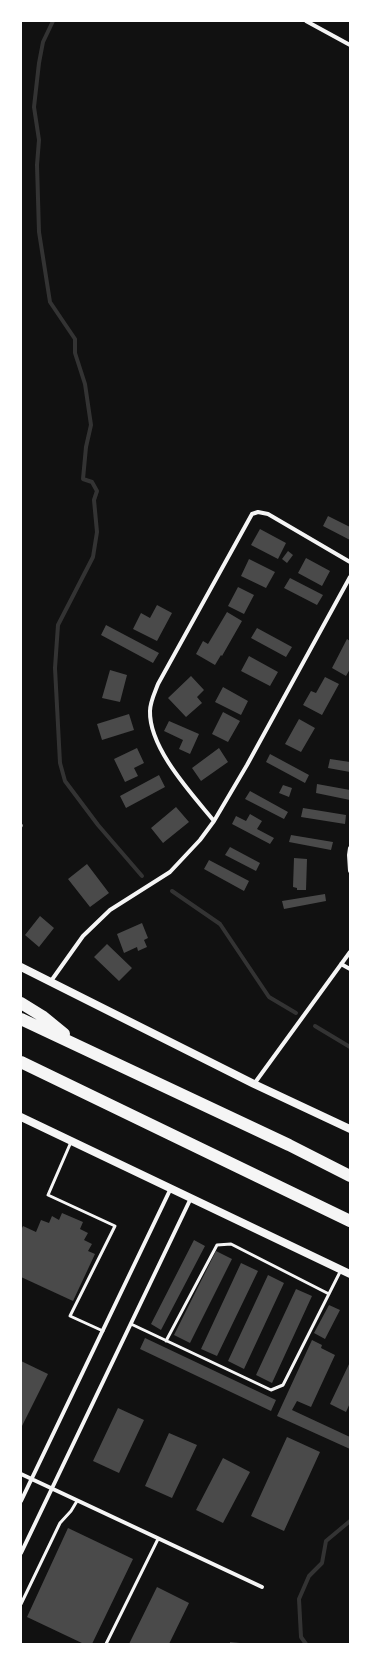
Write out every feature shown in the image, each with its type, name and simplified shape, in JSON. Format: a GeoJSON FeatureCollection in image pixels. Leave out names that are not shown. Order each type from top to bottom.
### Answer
{"type":"FeatureCollection","features":[{"type":"Feature","properties":{"kind":"highway"},"geometry":{"type":"LineString","coordinates":[[21,1003],[42,1016],[79,1046]]}},
{"type":"Feature","properties":{"kind":"highway"},"geometry":{"type":"LineString","coordinates":[[21,1018],[282,1142],[350,1176]]}},
{"type":"Feature","properties":{"kind":"highway"},"geometry":{"type":"LineString","coordinates":[[21,1062],[350,1221]]}},
{"type":"Feature","properties":{"kind":"main road"},"geometry":{"type":"LineString","coordinates":[[21,967],[254,1084],[350,1129]]}},
{"type":"Feature","properties":{"kind":"main road"},"geometry":{"type":"LineString","coordinates":[[21,1117],[72,1140],[350,1274]]}},
{"type":"Feature","properties":{"kind":"street"},"geometry":{"type":"LineString","coordinates":[[306,21],[350,45]]}},
{"type":"Feature","properties":{"kind":"street"},"geometry":{"type":"LineString","coordinates":[[214,821],[181,781],[163,754],[150,721],[150,709],[158,684],[252,514],[258,512],[268,514],[350,562]]}},
{"type":"Feature","properties":{"kind":"street"},"geometry":{"type":"LineString","coordinates":[[50,982],[83,936],[110,910],[170,872],[200,840],[214,821],[247,765],[350,577]]}},
{"type":"Feature","properties":{"kind":"street"},"geometry":{"type":"LineString","coordinates":[[350,848],[350,871]]}},
{"type":"Feature","properties":{"kind":"street"},"geometry":{"type":"LineString","coordinates":[[254,1084],[350,952]]}},
{"type":"Feature","properties":{"kind":"street"},"geometry":{"type":"LineString","coordinates":[[341,964],[350,969]]}},
{"type":"Feature","properties":{"kind":"street"},"geometry":{"type":"LineString","coordinates":[[21,1501],[172,1188]]}},
{"type":"Feature","properties":{"kind":"street"},"geometry":{"type":"LineString","coordinates":[[21,1554],[53,1490],[191,1197]]}},
{"type":"Feature","properties":{"kind":"street"},"geometry":{"type":"LineString","coordinates":[[21,1474],[262,1588]]}},
{"type":"Feature","properties":{"kind":"lane"},"geometry":{"type":"LineString","coordinates":[[72,1140],[48,1195],[115,1226],[70,1316],[103,1331]]}},
{"type":"Feature","properties":{"kind":"lane"},"geometry":{"type":"LineString","coordinates":[[166,1341],[217,1245],[232,1244],[329,1294]]}},
{"type":"Feature","properties":{"kind":"lane"},"geometry":{"type":"LineString","coordinates":[[131,1324],[272,1390],[283,1385],[341,1270]]}},
{"type":"Feature","properties":{"kind":"lane"},"geometry":{"type":"LineString","coordinates":[[21,1604],[60,1523],[71,1511],[77,1501]]}},
{"type":"Feature","properties":{"kind":"lane"},"geometry":{"type":"LineString","coordinates":[[106,1644],[158,1539]]}},
{"type":"Feature","properties":{"kind":"building"},"geometry":{"type":"Polygon","coordinates":[[[328,516],[350,527],[350,540],[323,526],[328,516]]]}},
{"type":"Feature","properties":{"kind":"building"},"geometry":{"type":"Polygon","coordinates":[[[260,529],[286,543],[278,559],[251,545],[260,529]]]}},
{"type":"Feature","properties":{"kind":"building"},"geometry":{"type":"Polygon","coordinates":[[[288,551],[293,555],[287,563],[282,559],[288,551]]]}},
{"type":"Feature","properties":{"kind":"building"},"geometry":{"type":"Polygon","coordinates":[[[306,558],[330,571],[322,586],[298,573],[306,558]]]}},
{"type":"Feature","properties":{"kind":"building"},"geometry":{"type":"Polygon","coordinates":[[[249,559],[275,572],[266,588],[241,576],[249,559]]]}},
{"type":"Feature","properties":{"kind":"building"},"geometry":{"type":"Polygon","coordinates":[[[290,578],[323,595],[317,605],[284,588],[290,578]]]}},
{"type":"Feature","properties":{"kind":"building"},"geometry":{"type":"Polygon","coordinates":[[[238,587],[254,595],[244,614],[228,606],[238,587]]]}},
{"type":"Feature","properties":{"kind":"building"},"geometry":{"type":"Polygon","coordinates":[[[157,605],[172,613],[157,641],[133,629],[141,613],[150,618],[157,605]]]}},
{"type":"Feature","properties":{"kind":"building"},"geometry":{"type":"Polygon","coordinates":[[[227,612],[242,621],[222,656],[221,655],[215,665],[196,654],[203,641],[208,644],[227,612]]]}},
{"type":"Feature","properties":{"kind":"building"},"geometry":{"type":"Polygon","coordinates":[[[106,625],[159,653],[153,663],[101,635],[106,625]]]}},
{"type":"Feature","properties":{"kind":"building"},"geometry":{"type":"Polygon","coordinates":[[[257,628],[292,647],[286,657],[251,638],[257,628]]]}},
{"type":"Feature","properties":{"kind":"building"},"geometry":{"type":"Polygon","coordinates":[[[347,639],[350,641],[350,669],[346,676],[332,668],[347,639]]]}},
{"type":"Feature","properties":{"kind":"building"},"geometry":{"type":"Polygon","coordinates":[[[249,656],[278,672],[270,686],[241,671],[249,656]]]}},
{"type":"Feature","properties":{"kind":"building"},"geometry":{"type":"Polygon","coordinates":[[[110,670],[127,675],[120,702],[102,698],[110,670]]]}},
{"type":"Feature","properties":{"kind":"building"},"geometry":{"type":"Polygon","coordinates":[[[191,676],[204,690],[197,697],[202,703],[186,717],[168,698],[191,676]]]}},
{"type":"Feature","properties":{"kind":"building"},"geometry":{"type":"Polygon","coordinates":[[[325,677],[339,684],[322,715],[303,705],[311,691],[316,693],[325,677]]]}},
{"type":"Feature","properties":{"kind":"building"},"geometry":{"type":"Polygon","coordinates":[[[223,687],[248,701],[241,715],[215,702],[223,687]]]}},
{"type":"Feature","properties":{"kind":"building"},"geometry":{"type":"Polygon","coordinates":[[[223,712],[240,721],[228,742],[212,734],[223,712]]]}},
{"type":"Feature","properties":{"kind":"building"},"geometry":{"type":"Polygon","coordinates":[[[129,714],[134,730],[102,740],[97,724],[129,714]]]}},
{"type":"Feature","properties":{"kind":"building"},"geometry":{"type":"Polygon","coordinates":[[[299,719],[315,728],[301,752],[285,744],[299,719]]]}},
{"type":"Feature","properties":{"kind":"building"},"geometry":{"type":"Polygon","coordinates":[[[169,721],[199,734],[190,754],[179,749],[183,740],[164,731],[169,721]]]}},
{"type":"Feature","properties":{"kind":"building"},"geometry":{"type":"Polygon","coordinates":[[[137,748],[144,763],[134,768],[138,776],[125,782],[114,759],[137,748]]]}},
{"type":"Feature","properties":{"kind":"building"},"geometry":{"type":"Polygon","coordinates":[[[219,748],[228,762],[201,781],[192,768],[219,748]]]}},
{"type":"Feature","properties":{"kind":"building"},"geometry":{"type":"Polygon","coordinates":[[[270,754],[309,775],[305,783],[266,762],[270,754]]]}},
{"type":"Feature","properties":{"kind":"building"},"geometry":{"type":"Polygon","coordinates":[[[330,759],[350,762],[350,772],[328,768],[330,759]]]}},
{"type":"Feature","properties":{"kind":"building"},"geometry":{"type":"Polygon","coordinates":[[[159,775],[165,787],[126,808],[120,796],[159,775]]]}},
{"type":"Feature","properties":{"kind":"building"},"geometry":{"type":"Polygon","coordinates":[[[317,784],[350,790],[350,800],[316,793],[317,784]]]}},
{"type":"Feature","properties":{"kind":"building"},"geometry":{"type":"Polygon","coordinates":[[[283,785],[292,788],[289,797],[279,793],[283,785]]]}},
{"type":"Feature","properties":{"kind":"building"},"geometry":{"type":"Polygon","coordinates":[[[250,791],[288,812],[284,819],[245,799],[250,791]]]}},
{"type":"Feature","properties":{"kind":"building"},"geometry":{"type":"Polygon","coordinates":[[[176,807],[189,822],[163,843],[151,828],[176,807]]]}},
{"type":"Feature","properties":{"kind":"building"},"geometry":{"type":"Polygon","coordinates":[[[303,808],[346,815],[345,824],[301,817],[303,808]]]}},
{"type":"Feature","properties":{"kind":"building"},"geometry":{"type":"Polygon","coordinates":[[[250,814],[262,821],[257,829],[274,838],[270,844],[232,824],[236,816],[246,821],[250,814]]]}},
{"type":"Feature","properties":{"kind":"building"},"geometry":{"type":"Polygon","coordinates":[[[291,835],[333,842],[331,850],[289,842],[291,835]]]}},
{"type":"Feature","properties":{"kind":"building"},"geometry":{"type":"Polygon","coordinates":[[[230,847],[260,863],[256,871],[225,855],[230,847]]]}},
{"type":"Feature","properties":{"kind":"building"},"geometry":{"type":"Polygon","coordinates":[[[294,858],[307,859],[306,890],[297,890],[297,888],[293,887],[294,858]]]}},
{"type":"Feature","properties":{"kind":"building"},"geometry":{"type":"Polygon","coordinates":[[[209,860],[249,881],[244,891],[204,869],[209,860]]]}},
{"type":"Feature","properties":{"kind":"building"},"geometry":{"type":"Polygon","coordinates":[[[87,864],[109,893],[90,907],[68,879],[87,864]]]}},
{"type":"Feature","properties":{"kind":"building"},"geometry":{"type":"Polygon","coordinates":[[[325,894],[326,901],[284,909],[282,901],[325,894]]]}},
{"type":"Feature","properties":{"kind":"building"},"geometry":{"type":"Polygon","coordinates":[[[40,916],[54,928],[39,947],[25,935],[40,916]]]}},
{"type":"Feature","properties":{"kind":"building"},"geometry":{"type":"Polygon","coordinates":[[[142,923],[148,938],[144,940],[147,947],[138,951],[137,947],[124,953],[117,934],[142,923]]]}},
{"type":"Feature","properties":{"kind":"building"},"geometry":{"type":"Polygon","coordinates":[[[107,944],[132,968],[119,981],[94,957],[107,944]]]}},
{"type":"Feature","properties":{"kind":"building"},"geometry":{"type":"Polygon","coordinates":[[[62,1213],[83,1222],[80,1229],[88,1233],[84,1240],[92,1244],[88,1251],[95,1254],[73,1301],[21,1277],[21,1230],[23,1226],[36,1232],[41,1220],[49,1223],[52,1216],[59,1220],[62,1213]]]}},
{"type":"Feature","properties":{"kind":"building"},"geometry":{"type":"Polygon","coordinates":[[[194,1240],[205,1246],[161,1330],[151,1324],[194,1240]]]}},
{"type":"Feature","properties":{"kind":"building"},"geometry":{"type":"Polygon","coordinates":[[[216,1251],[232,1259],[190,1343],[174,1335],[216,1251]]]}},
{"type":"Feature","properties":{"kind":"building"},"geometry":{"type":"Polygon","coordinates":[[[241,1263],[258,1271],[217,1356],[201,1349],[241,1263]]]}},
{"type":"Feature","properties":{"kind":"building"},"geometry":{"type":"Polygon","coordinates":[[[268,1275],[284,1283],[244,1369],[228,1361],[268,1275]]]}},
{"type":"Feature","properties":{"kind":"building"},"geometry":{"type":"Polygon","coordinates":[[[296,1289],[312,1296],[272,1383],[256,1375],[296,1289]]]}},
{"type":"Feature","properties":{"kind":"building"},"geometry":{"type":"Polygon","coordinates":[[[329,1305],[340,1310],[325,1339],[314,1333],[329,1305]]]}},
{"type":"Feature","properties":{"kind":"building"},"geometry":{"type":"Polygon","coordinates":[[[145,1338],[276,1400],[271,1411],[140,1349],[145,1338]]]}},
{"type":"Feature","properties":{"kind":"building"},"geometry":{"type":"Polygon","coordinates":[[[312,1340],[322,1345],[321,1348],[335,1355],[311,1407],[297,1401],[292,1410],[350,1437],[350,1449],[277,1416],[312,1340]]]}},
{"type":"Feature","properties":{"kind":"building"},"geometry":{"type":"Polygon","coordinates":[[[21,1361],[48,1374],[21,1428],[21,1361]]]}},
{"type":"Feature","properties":{"kind":"building"},"geometry":{"type":"Polygon","coordinates":[[[350,1362],[350,1403],[346,1412],[330,1404],[350,1362]]]}},
{"type":"Feature","properties":{"kind":"building"},"geometry":{"type":"Polygon","coordinates":[[[118,1408],[144,1420],[119,1473],[93,1461],[118,1408]]]}},
{"type":"Feature","properties":{"kind":"building"},"geometry":{"type":"Polygon","coordinates":[[[169,1433],[197,1445],[172,1498],[145,1486],[169,1433]]]}},
{"type":"Feature","properties":{"kind":"building"},"geometry":{"type":"Polygon","coordinates":[[[287,1437],[320,1452],[284,1531],[251,1516],[287,1437]]]}},
{"type":"Feature","properties":{"kind":"building"},"geometry":{"type":"Polygon","coordinates":[[[223,1458],[250,1472],[223,1523],[196,1510],[223,1458]]]}},
{"type":"Feature","properties":{"kind":"building"},"geometry":{"type":"Polygon","coordinates":[[[68,1528],[133,1559],[92,1644],[84,1644],[27,1617],[68,1528]]]}},
{"type":"Feature","properties":{"kind":"building"},"geometry":{"type":"Polygon","coordinates":[[[157,1587],[189,1603],[169,1644],[129,1644],[157,1587]]]}},
{"type":"Feature","properties":{"kind":"building"},"geometry":{"type":"Polygon","coordinates":[[[230,1642],[240,1643],[240,1644],[230,1644],[230,1642]]]}},
{"type":"Feature","properties":{"kind":"waterway"},"geometry":{"type":"LineString","coordinates":[[53,21],[43,42],[34,107],[39,140],[37,165],[39,232],[50,302],[75,339],[75,353],[85,384],[91,425],[86,447],[83,479],[92,482],[97,491],[94,500],[97,532],[93,557],[58,625],[55,668],[60,763],[65,781],[98,825],[142,876]]}},
{"type":"Feature","properties":{"kind":"waterway"},"geometry":{"type":"LineString","coordinates":[[172,891],[220,924],[269,997],[296,1013]]}},
{"type":"Feature","properties":{"kind":"waterway"},"geometry":{"type":"LineString","coordinates":[[315,1026],[350,1047]]}},
{"type":"Feature","properties":{"kind":"waterway"},"geometry":{"type":"LineString","coordinates":[[306,1644],[301,1637],[299,1599],[309,1576],[322,1563],[326,1541],[350,1521]]}}]}
